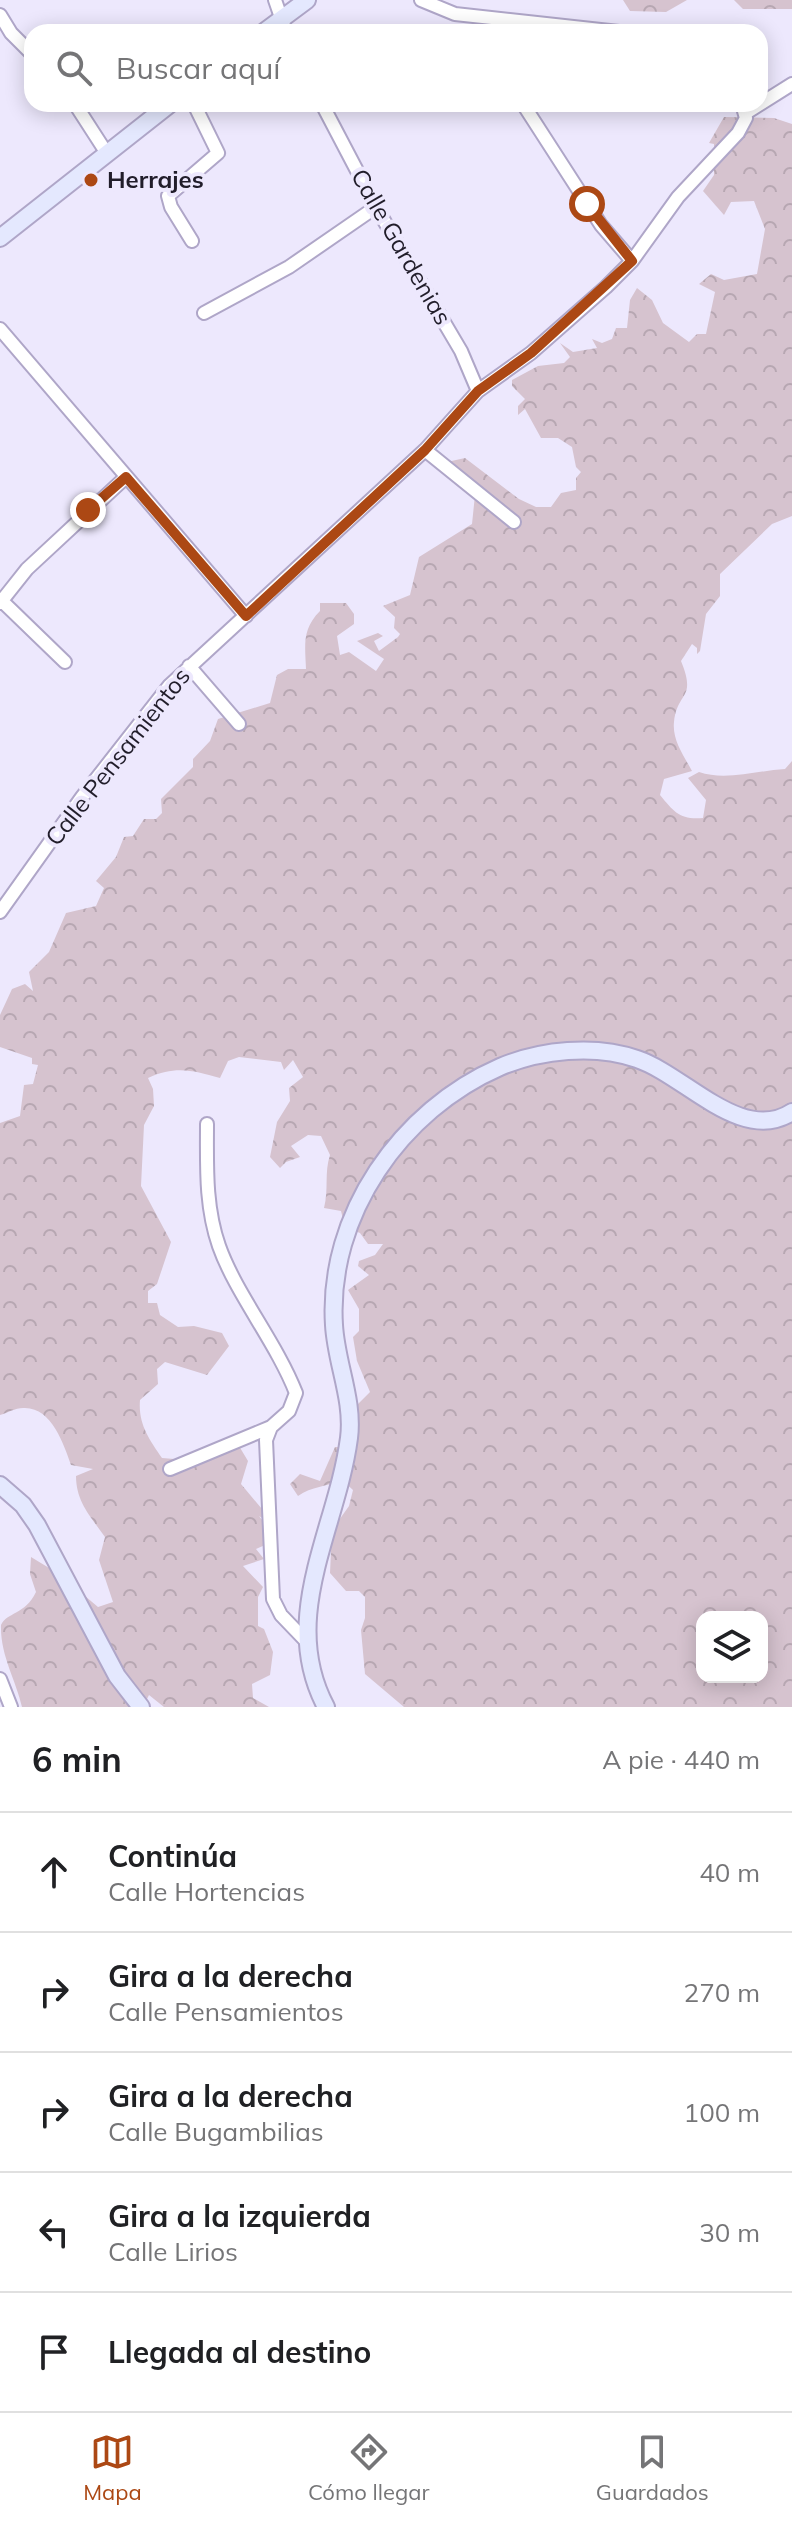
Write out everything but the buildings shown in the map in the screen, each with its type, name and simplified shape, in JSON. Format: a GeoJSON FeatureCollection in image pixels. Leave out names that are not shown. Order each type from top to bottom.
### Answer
{"type":"FeatureCollection","features":[{"type":"Feature","properties":{"kind":"main road"},"geometry":{"type":"LineString","coordinates":[[285,24],[307,0]]}},
{"type":"Feature","properties":{"kind":"main road"},"geometry":{"type":"LineString","coordinates":[[0,238],[159,112]]}},
{"type":"Feature","properties":{"kind":"main road"},"geometry":{"type":"LineString","coordinates":[[326,1707],[315,1687],[305,1640],[314,1576],[348,1441],[348,1406],[334,1324],[340,1253],[369,1186],[407,1132],[435,1107],[479,1078],[515,1061],[564,1052],[601,1052],[634,1058],[663,1070],[749,1122],[770,1122],[792,1112]]}},
{"type":"Feature","properties":{"kind":"main road"},"geometry":{"type":"LineString","coordinates":[[0,1485],[23,1505],[37,1525],[117,1676],[141,1707]]}},
{"type":"Feature","properties":{"kind":"street"},"geometry":{"type":"LineString","coordinates":[[275,0],[282,24]]}},
{"type":"Feature","properties":{"kind":"street"},"geometry":{"type":"LineString","coordinates":[[421,0],[455,14],[494,24]]}},
{"type":"Feature","properties":{"kind":"street"},"geometry":{"type":"LineString","coordinates":[[0,15],[24,46]]}},
{"type":"Feature","properties":{"kind":"street"},"geometry":{"type":"LineString","coordinates":[[768,96],[792,84]]}},
{"type":"Feature","properties":{"kind":"street"},"geometry":{"type":"LineString","coordinates":[[80,112],[106,152]]}},
{"type":"Feature","properties":{"kind":"street"},"geometry":{"type":"LineString","coordinates":[[192,241],[171,207],[168,196],[218,153],[198,112]]}},
{"type":"Feature","properties":{"kind":"street","name":"Calle Gardenias"},"geometry":{"type":"LineString","coordinates":[[326,112],[376,207],[461,351],[478,391]]}},
{"type":"Feature","properties":{"kind":"street"},"geometry":{"type":"LineString","coordinates":[[528,112],[601,225],[632,261]]}},
{"type":"Feature","properties":{"kind":"street","name":"Calle Pensamientos"},"geometry":{"type":"LineString","coordinates":[[0,912],[82,797],[189,666],[425,450],[478,391],[531,353],[632,261],[678,197],[738,133],[743,112]]}},
{"type":"Feature","properties":{"kind":"street"},"geometry":{"type":"LineString","coordinates":[[204,313],[289,267],[376,207]]}},
{"type":"Feature","properties":{"kind":"street"},"geometry":{"type":"LineString","coordinates":[[0,329],[246,616]]}},
{"type":"Feature","properties":{"kind":"street"},"geometry":{"type":"LineString","coordinates":[[425,450],[514,522]]}},
{"type":"Feature","properties":{"kind":"street"},"geometry":{"type":"LineString","coordinates":[[65,662],[1,602],[27,569],[126,477]]}},
{"type":"Feature","properties":{"kind":"street"},"geometry":{"type":"LineString","coordinates":[[189,666],[239,724]]}},
{"type":"Feature","properties":{"kind":"street"},"geometry":{"type":"LineString","coordinates":[[170,1469],[271,1427],[289,1411],[296,1393],[286,1366],[220,1248],[209,1208],[207,1124]]}},
{"type":"Feature","properties":{"kind":"street"},"geometry":{"type":"LineString","coordinates":[[271,1427],[265,1452],[273,1599],[281,1615],[305,1640]]}},
{"type":"Feature","properties":{"kind":"street"},"geometry":{"type":"LineString","coordinates":[[0,1679],[11,1707]]}},
{"type":"Feature","properties":{"kind":"green space"},"geometry":{"type":"Polygon","coordinates":[[[623,0],[687,0],[666,12],[630,11],[623,0]]]}},
{"type":"Feature","properties":{"kind":"green space"},"geometry":{"type":"Polygon","coordinates":[[[734,0],[792,0],[792,9],[743,9],[734,0]]]}},
{"type":"Feature","properties":{"kind":"green space"},"geometry":{"type":"Polygon","coordinates":[[[724,117],[774,118],[792,124],[792,516],[772,524],[720,574],[720,596],[706,614],[700,651],[697,654],[697,648],[692,644],[681,661],[687,689],[676,712],[674,729],[679,748],[692,771],[664,779],[660,795],[678,814],[703,818],[706,800],[688,778],[699,772],[730,776],[785,769],[792,761],[792,1707],[404,1707],[365,1674],[361,1630],[365,1618],[365,1597],[359,1591],[346,1591],[330,1573],[332,1530],[349,1506],[353,1490],[342,1480],[298,1496],[290,1484],[300,1474],[320,1481],[335,1447],[344,1447],[356,1406],[370,1392],[357,1361],[353,1337],[359,1331],[359,1309],[348,1290],[369,1275],[358,1266],[359,1261],[375,1255],[383,1244],[368,1244],[360,1233],[345,1227],[341,1211],[324,1208],[330,1155],[321,1136],[308,1135],[291,1146],[300,1157],[280,1168],[270,1157],[277,1122],[290,1101],[289,1088],[303,1077],[293,1060],[284,1070],[281,1062],[239,1057],[228,1061],[220,1078],[176,1070],[148,1078],[153,1089],[154,1106],[144,1125],[141,1186],[171,1242],[157,1284],[148,1291],[148,1303],[157,1303],[160,1315],[178,1327],[194,1326],[222,1333],[229,1346],[207,1375],[165,1362],[157,1369],[158,1384],[140,1400],[140,1409],[145,1431],[162,1458],[199,1461],[239,1446],[248,1461],[241,1484],[267,1515],[264,1519],[259,1516],[270,1530],[265,1545],[256,1549],[264,1559],[243,1566],[263,1587],[258,1597],[258,1626],[264,1629],[273,1652],[270,1675],[252,1684],[253,1698],[269,1707],[164,1707],[149,1695],[143,1707],[22,1707],[6,1657],[1,1625],[27,1605],[36,1592],[30,1574],[31,1557],[59,1574],[98,1607],[113,1602],[99,1560],[105,1537],[85,1509],[77,1485],[76,1476],[93,1469],[71,1465],[56,1429],[43,1414],[22,1408],[0,1415],[0,1123],[20,1116],[24,1085],[33,1084],[38,1065],[32,1064],[32,1058],[0,1047],[0,1015],[12,989],[25,984],[33,991],[29,972],[49,952],[66,913],[96,906],[104,888],[96,881],[116,857],[124,837],[133,836],[144,819],[156,819],[162,813],[161,799],[193,767],[193,759],[210,741],[218,719],[270,703],[277,675],[288,669],[306,669],[306,638],[310,624],[320,611],[320,603],[346,603],[354,614],[354,624],[337,636],[340,655],[349,652],[376,671],[384,659],[357,641],[378,633],[383,636],[374,641],[379,651],[398,637],[400,634],[394,628],[395,617],[383,606],[410,595],[419,557],[472,524],[475,495],[447,462],[465,458],[519,499],[536,507],[551,507],[561,493],[576,490],[576,478],[581,472],[576,467],[572,447],[558,438],[541,438],[525,409],[518,415],[518,406],[525,399],[512,386],[512,380],[538,366],[564,363],[570,357],[560,343],[573,352],[597,348],[592,339],[602,343],[612,339],[616,328],[627,328],[630,300],[637,288],[652,300],[663,323],[689,342],[697,334],[706,334],[715,292],[699,284],[711,274],[724,280],[757,274],[765,229],[754,201],[731,202],[724,215],[703,191],[714,175],[714,144],[709,143],[724,117]]]}},
{"type":"Feature","properties":{"kind":"place","name":"Herrajes"},"geometry":{"type":"Point","coordinates":[91,180]}},
{"type":"Feature","properties":{"kind":"route"},"geometry":{"type":"LineString","coordinates":[[88,510],[126,477],[246,616],[425,450],[478,391],[531,353],[632,261],[587,204]]}}]}
